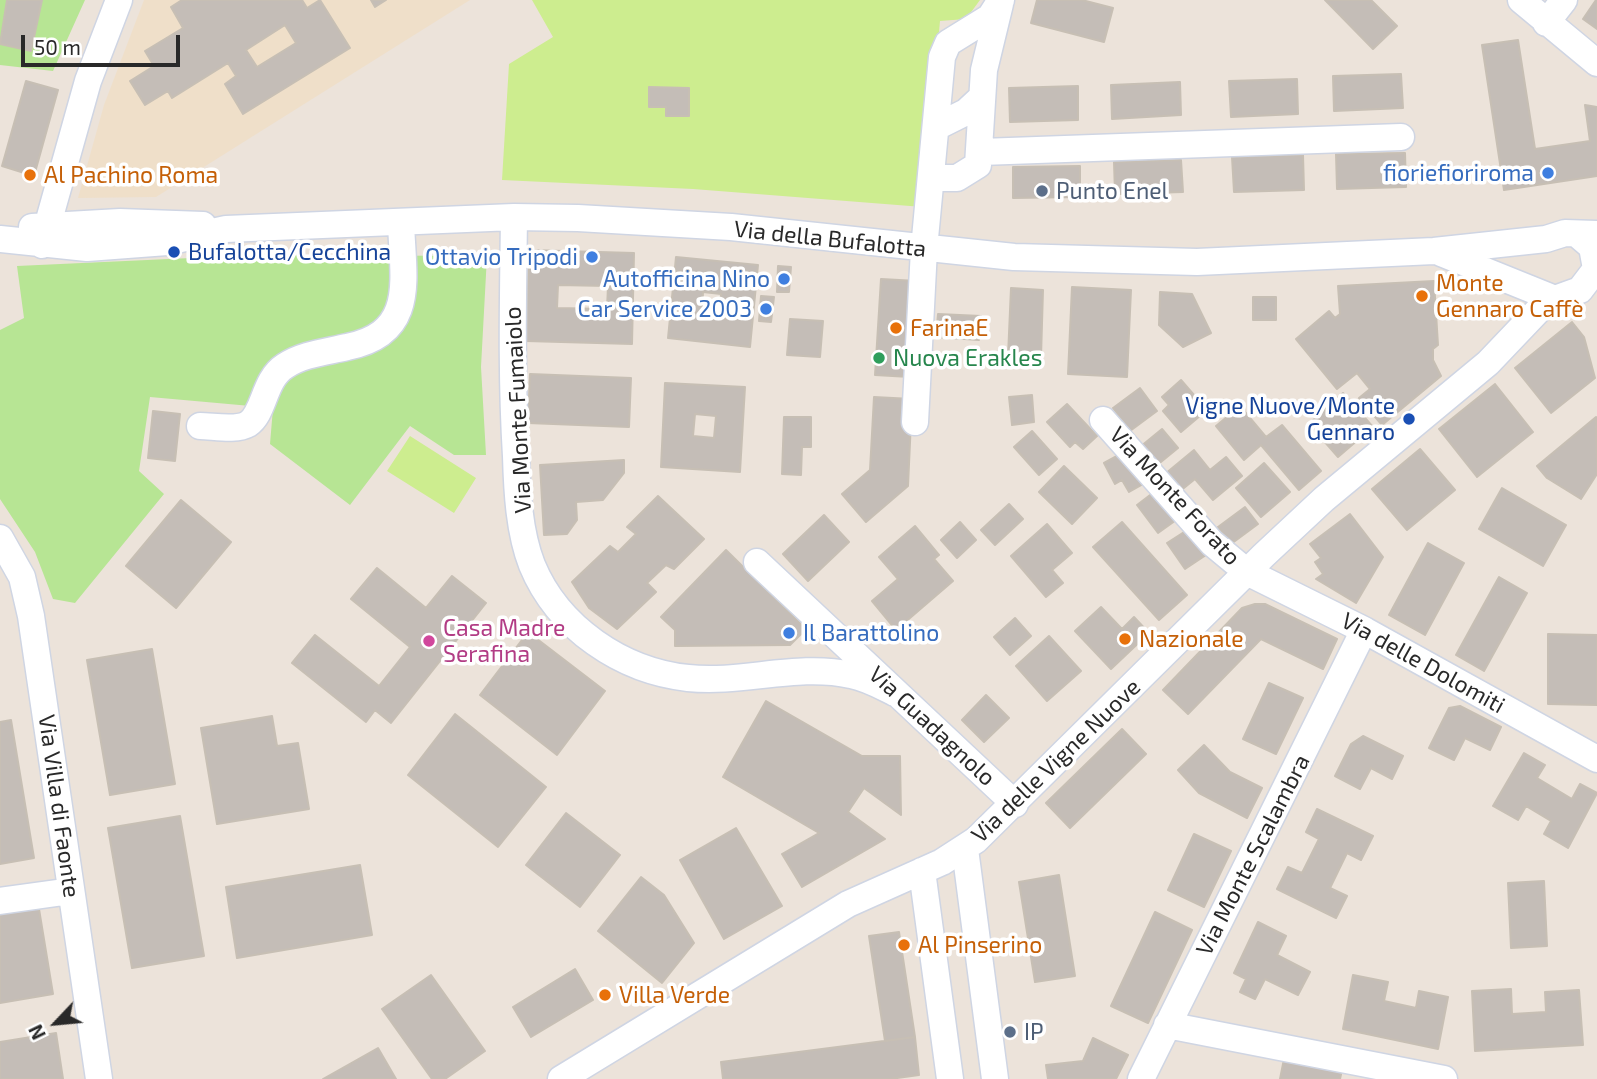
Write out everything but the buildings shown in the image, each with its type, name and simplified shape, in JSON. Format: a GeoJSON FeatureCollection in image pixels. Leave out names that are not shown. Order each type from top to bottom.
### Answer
{"type":"FeatureCollection","features":[{"type":"Feature","properties":{"kind":"street"},"geometry":{"type":"LineString","coordinates":[[45,235],[88,81],[119,0]]}},
{"type":"Feature","properties":{"kind":"street"},"geometry":{"type":"LineString","coordinates":[[931,178],[957,178],[969,174],[978,165],[981,152],[980,99],[1001,0]]}},
{"type":"Feature","properties":{"kind":"street"},"geometry":{"type":"LineString","coordinates":[[915,422],[924,249],[942,57],[948,43],[989,17],[1001,0]]}},
{"type":"Feature","properties":{"kind":"street"},"geometry":{"type":"LineString","coordinates":[[1521,0],[1597,63]]}},
{"type":"Feature","properties":{"kind":"street"},"geometry":{"type":"LineString","coordinates":[[1546,23],[1564,0]]}},
{"type":"Feature","properties":{"kind":"street"},"geometry":{"type":"LineString","coordinates":[[936,127],[965,112],[980,99]]}},
{"type":"Feature","properties":{"kind":"street"},"geometry":{"type":"LineString","coordinates":[[981,152],[1401,137]]}},
{"type":"Feature","properties":{"kind":"street","name":"Via della Bufalotta"},"geometry":{"type":"LineString","coordinates":[[0,232],[45,235],[78,248],[122,247],[167,242],[226,229],[514,217],[731,227],[1027,258],[1184,261],[1434,251],[1546,239]]}},
{"type":"Feature","properties":{"kind":"street","name":"Via Monte Fumaiolo"},"geometry":{"type":"LineString","coordinates":[[514,217],[512,361],[517,482],[527,549],[549,596],[579,629],[602,649],[652,672],[711,680],[806,671],[838,673],[863,678],[895,693]]}},
{"type":"Feature","properties":{"kind":"street"},"geometry":{"type":"LineString","coordinates":[[200,426],[235,427],[248,424],[255,416],[267,384],[283,367],[302,357],[368,343],[385,334],[397,316],[403,296],[401,223]]}},
{"type":"Feature","properties":{"kind":"street"},"geometry":{"type":"LineString","coordinates":[[1434,251],[1542,296],[1571,295],[1592,282],[1597,262],[1587,234],[1565,233],[1546,239],[1533,249],[1527,260],[1526,274],[1542,296]]}},
{"type":"Feature","properties":{"kind":"street","name":"Via della Bufalotta"},"geometry":{"type":"LineString","coordinates":[[0,239],[45,235]]}},
{"type":"Feature","properties":{"kind":"street","name":"Via delle Vigne Nuove"},"geometry":{"type":"LineString","coordinates":[[561,1079],[848,904],[964,849],[1015,804],[1247,572],[1324,499],[1488,363],[1542,296]]}},
{"type":"Feature","properties":{"kind":"street","name":"Via Monte Forato"},"geometry":{"type":"LineString","coordinates":[[1103,420],[1212,543],[1247,572]]}},
{"type":"Feature","properties":{"kind":"street","name":"Via Villa di Faonte"},"geometry":{"type":"LineString","coordinates":[[0,538],[22,577],[31,616],[99,1079]]}},
{"type":"Feature","properties":{"kind":"street","name":"Via Guadagnolo"},"geometry":{"type":"LineString","coordinates":[[757,562],[1015,804]]}},
{"type":"Feature","properties":{"kind":"street","name":"Via delle Dolomiti"},"geometry":{"type":"LineString","coordinates":[[1247,572],[1364,630],[1597,759]]}},
{"type":"Feature","properties":{"kind":"street","name":"Via Monte Scalambra"},"geometry":{"type":"LineString","coordinates":[[1142,1079],[1364,630]]}},
{"type":"Feature","properties":{"kind":"street"},"geometry":{"type":"LineString","coordinates":[[964,849],[995,1079]]}},
{"type":"Feature","properties":{"kind":"street"},"geometry":{"type":"LineString","coordinates":[[922,871],[950,1079]]}},
{"type":"Feature","properties":{"kind":"street"},"geometry":{"type":"LineString","coordinates":[[0,901],[71,891]]}},
{"type":"Feature","properties":{"kind":"street"},"geometry":{"type":"LineString","coordinates":[[1167,1025],[1444,1079]]}},
{"type":"Feature","properties":{"kind":"shaded area"},"geometry":{"type":"Polygon","coordinates":[[[144,0],[470,0],[156,197],[78,198],[104,105],[144,0]]]}},
{"type":"Feature","properties":{"kind":"green space"},"geometry":{"type":"Polygon","coordinates":[[[0,0],[85,0],[53,71],[0,65],[0,0]]]}},
{"type":"Feature","properties":{"kind":"green space"},"geometry":{"type":"Polygon","coordinates":[[[532,0],[980,0],[966,19],[940,21],[923,207],[693,189],[502,180],[509,64],[553,37],[532,0]]]}},
{"type":"Feature","properties":{"kind":"green space"},"geometry":{"type":"Polygon","coordinates":[[[256,255],[487,256],[481,367],[486,455],[454,455],[410,426],[350,505],[270,444],[273,408],[150,397],[139,471],[164,494],[75,603],[53,599],[35,552],[0,499],[0,330],[24,318],[17,266],[256,255]]]}},
{"type":"Feature","properties":{"kind":"green space"},"geometry":{"type":"Polygon","coordinates":[[[410,436],[476,478],[454,513],[387,471],[410,436]]]}},
{"type":"Feature","properties":{"kind":"place","name":"fioriefioriroma"},"geometry":{"type":"Point","coordinates":[1548,173]}},
{"type":"Feature","properties":{"kind":"place","name":"Al Pachino Roma"},"geometry":{"type":"Point","coordinates":[30,175]}},
{"type":"Feature","properties":{"kind":"place","name":"Punto Enel"},"geometry":{"type":"Point","coordinates":[1042,191]}},
{"type":"Feature","properties":{"kind":"place","name":"Bufalotta/Cecchina"},"geometry":{"type":"Point","coordinates":[174,252]}},
{"type":"Feature","properties":{"kind":"place","name":"Ottavio Tripodi"},"geometry":{"type":"Point","coordinates":[592,257]}},
{"type":"Feature","properties":{"kind":"place","name":"Autofficina Nino"},"geometry":{"type":"Point","coordinates":[784,279]}},
{"type":"Feature","properties":{"kind":"place","name":"Monte Gennaro Caffè"},"geometry":{"type":"Point","coordinates":[1422,296]}},
{"type":"Feature","properties":{"kind":"place","name":"Car Service 2003"},"geometry":{"type":"Point","coordinates":[766,309]}},
{"type":"Feature","properties":{"kind":"place","name":"FarinaE"},"geometry":{"type":"Point","coordinates":[896,328]}},
{"type":"Feature","properties":{"kind":"place","name":"Nuova Erakles"},"geometry":{"type":"Point","coordinates":[879,358]}},
{"type":"Feature","properties":{"kind":"place","name":"Vigne Nuove/Monte Gennaro"},"geometry":{"type":"Point","coordinates":[1409,419]}},
{"type":"Feature","properties":{"kind":"place","name":"Il Barattolino"},"geometry":{"type":"Point","coordinates":[789,633]}},
{"type":"Feature","properties":{"kind":"place","name":"Nazionale"},"geometry":{"type":"Point","coordinates":[1125,639]}},
{"type":"Feature","properties":{"kind":"place","name":"Casa Madre Serafina"},"geometry":{"type":"Point","coordinates":[429,641]}},
{"type":"Feature","properties":{"kind":"place","name":"Al Pinserino"},"geometry":{"type":"Point","coordinates":[904,945]}},
{"type":"Feature","properties":{"kind":"place","name":"Villa Verde"},"geometry":{"type":"Point","coordinates":[605,995]}},
{"type":"Feature","properties":{"kind":"place","name":"IP"},"geometry":{"type":"Point","coordinates":[1010,1032]}}]}
